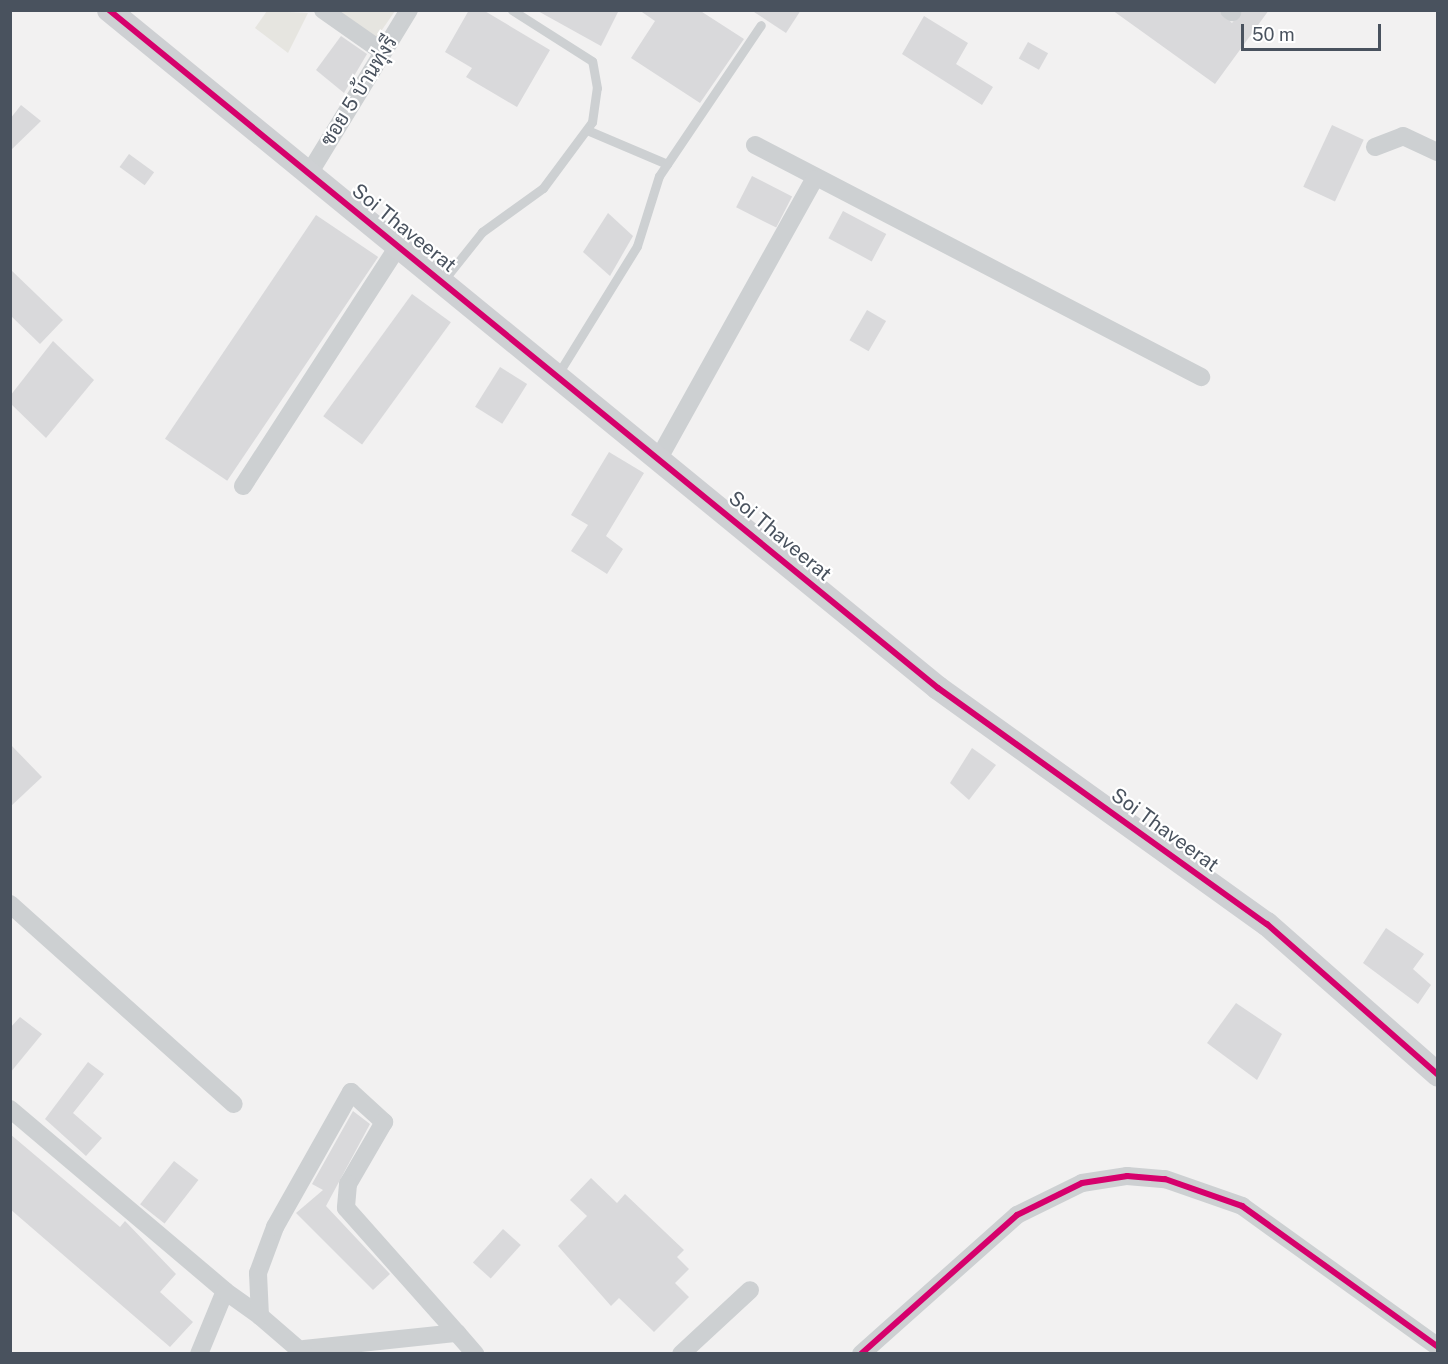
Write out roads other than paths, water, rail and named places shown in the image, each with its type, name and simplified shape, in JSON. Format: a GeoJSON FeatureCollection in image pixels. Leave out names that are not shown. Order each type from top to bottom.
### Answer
{"type":"FeatureCollection","features":[{"type":"Feature","properties":{"kind":"street","name":"Soi Thaveerat"},"geometry":{"type":"LineString","coordinates":[[109,10],[558,374],[938,688],[1267,924],[1437,1075]]}},
{"type":"Feature","properties":{"kind":"street"},"geometry":{"type":"LineString","coordinates":[[323,10],[383,52]]}},
{"type":"Feature","properties":{"kind":"street","name":"ซอย 5 บ้านทุ่งรี"},"geometry":{"type":"LineString","coordinates":[[310,172],[409,10]]}},
{"type":"Feature","properties":{"kind":"street"},"geometry":{"type":"LineString","coordinates":[[1375,147],[1403,136],[1437,152]]}},
{"type":"Feature","properties":{"kind":"street"},"geometry":{"type":"LineString","coordinates":[[755,145],[814,179],[1201,377]]}},
{"type":"Feature","properties":{"kind":"street"},"geometry":{"type":"LineString","coordinates":[[659,458],[814,179]]}},
{"type":"Feature","properties":{"kind":"street"},"geometry":{"type":"LineString","coordinates":[[243,486],[399,245]]}},
{"type":"Feature","properties":{"kind":"street"},"geometry":{"type":"LineString","coordinates":[[10,904],[234,1104]]}},
{"type":"Feature","properties":{"kind":"street"},"geometry":{"type":"LineString","coordinates":[[261,1316],[258,1273],[265,1249],[351,1092],[384,1122],[348,1184],[346,1208],[475,1353]]}},
{"type":"Feature","properties":{"kind":"street"},"geometry":{"type":"LineString","coordinates":[[10,1109],[225,1291],[261,1316],[304,1351],[456,1333]]}},
{"type":"Feature","properties":{"kind":"street"},"geometry":{"type":"LineString","coordinates":[[861,1353],[1017,1215],[1082,1183],[1127,1176],[1165,1179],[1242,1206],[1437,1347]]}},
{"type":"Feature","properties":{"kind":"street"},"geometry":{"type":"LineString","coordinates":[[681,1353],[750,1290]]}},
{"type":"Feature","properties":{"kind":"street"},"geometry":{"type":"LineString","coordinates":[[199,1353],[225,1291]]}},
{"type":"Feature","properties":{"kind":"lane"},"geometry":{"type":"LineString","coordinates":[[443,281],[482,232],[543,188],[587,130],[597,88],[592,61],[512,10]]}},
{"type":"Feature","properties":{"kind":"lane"},"geometry":{"type":"LineString","coordinates":[[558,374],[637,246],[654,187],[667,164],[761,25]]}},
{"type":"Feature","properties":{"kind":"lane"},"geometry":{"type":"LineString","coordinates":[[587,130],[667,164]]}}]}
